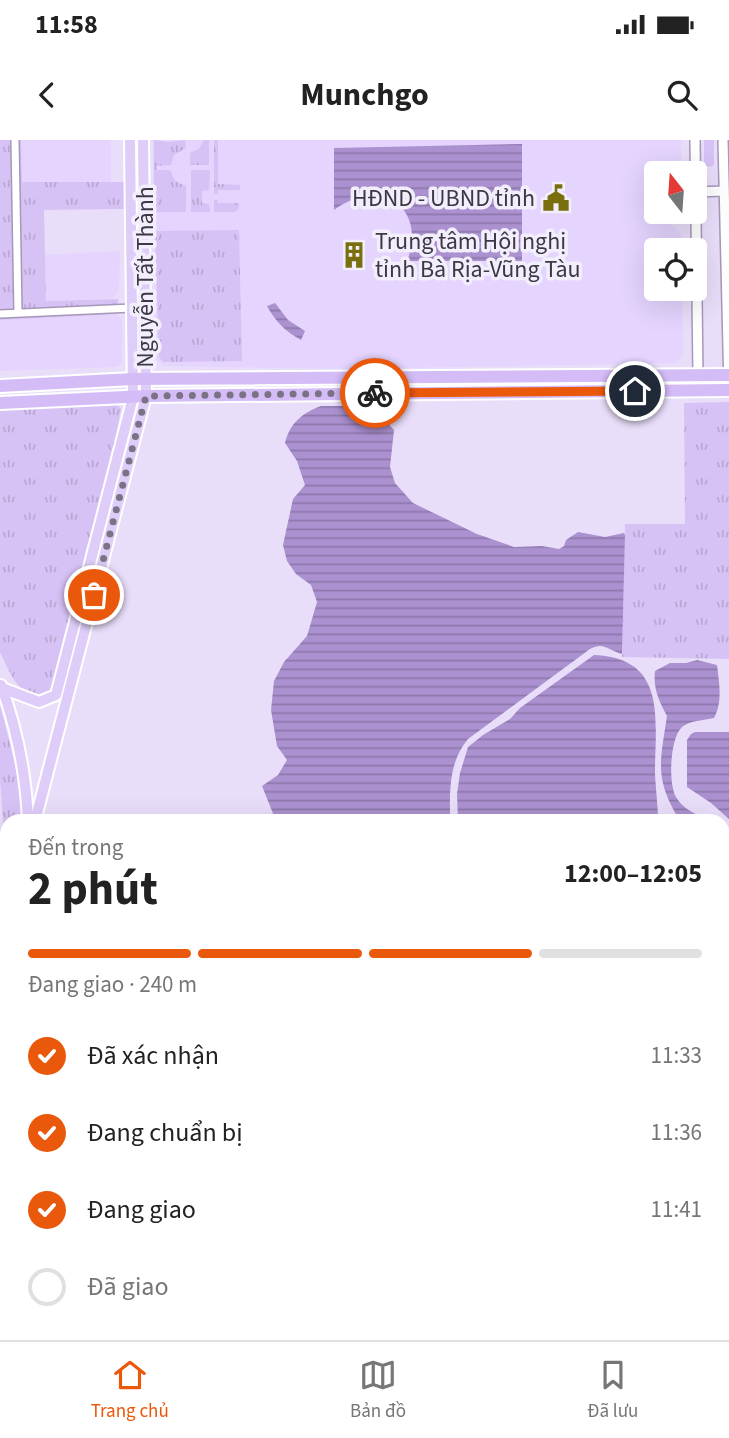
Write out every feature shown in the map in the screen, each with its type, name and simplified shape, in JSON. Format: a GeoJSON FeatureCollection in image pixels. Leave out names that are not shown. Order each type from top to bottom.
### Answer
{"type":"FeatureCollection","features":[{"type":"Feature","properties":{"kind":"highway"},"geometry":{"type":"LineString","coordinates":[[0,386],[139,379],[729,375]]}},
{"type":"Feature","properties":{"kind":"highway"},"geometry":{"type":"LineString","coordinates":[[336,377],[337,393]]}},
{"type":"Feature","properties":{"kind":"highway"},"geometry":{"type":"LineString","coordinates":[[0,403],[139,396],[729,390]]}},
{"type":"Feature","properties":{"kind":"main road","name":"Nguyễn Tất Thành"},"geometry":{"type":"LineString","coordinates":[[130,140],[132,308],[139,379]]}},
{"type":"Feature","properties":{"kind":"main road","name":"Nguyễn Tất Thành"},"geometry":{"type":"LineString","coordinates":[[37,814],[62,696],[139,396],[145,222],[144,140]]}},
{"type":"Feature","properties":{"kind":"main road"},"geometry":{"type":"LineString","coordinates":[[131,222],[145,222]]}},
{"type":"Feature","properties":{"kind":"main road"},"geometry":{"type":"LineString","coordinates":[[1,685],[39,702],[62,696]]}},
{"type":"Feature","properties":{"kind":"main road"},"geometry":{"type":"LineString","coordinates":[[1,685],[22,760],[26,814]]}},
{"type":"Feature","properties":{"kind":"street"},"geometry":{"type":"LineString","coordinates":[[15,140],[18,313]]}},
{"type":"Feature","properties":{"kind":"street"},"geometry":{"type":"LineString","coordinates":[[695,140],[695,161]]}},
{"type":"Feature","properties":{"kind":"street"},"geometry":{"type":"LineString","coordinates":[[723,140],[729,390]]}},
{"type":"Feature","properties":{"kind":"street"},"geometry":{"type":"LineString","coordinates":[[707,192],[724,191]]}},
{"type":"Feature","properties":{"kind":"street"},"geometry":{"type":"LineString","coordinates":[[696,224],[698,391]]}},
{"type":"Feature","properties":{"kind":"street"},"geometry":{"type":"LineString","coordinates":[[0,314],[132,308]]}},
{"type":"Feature","properties":{"kind":"shaded area"},"geometry":{"type":"Polygon","coordinates":[[[21,140],[111,140],[111,182],[22,182],[21,140]]]}},
{"type":"Feature","properties":{"kind":"shaded area"},"geometry":{"type":"Polygon","coordinates":[[[153,140],[681,140],[682,161],[644,161],[644,224],[672,224],[681,234],[681,238],[644,238],[644,301],[682,301],[683,356],[675,363],[344,369],[163,366],[155,358],[153,140]]]}},
{"type":"Feature","properties":{"kind":"shaded area"},"geometry":{"type":"Polygon","coordinates":[[[522,144],[522,261],[407,261],[412,242],[411,225],[405,212],[395,202],[382,197],[367,196],[351,200],[334,210],[334,148],[522,144]]]}},
{"type":"Feature","properties":{"kind":"shaded area"},"geometry":{"type":"Polygon","coordinates":[[[120,251],[119,290],[113,298],[46,301],[42,255],[120,251]]]}},
{"type":"Feature","properties":{"kind":"shaded area"},"geometry":{"type":"Polygon","coordinates":[[[275,303],[288,320],[305,331],[301,340],[286,330],[274,317],[267,306],[275,303]]]}},
{"type":"Feature","properties":{"kind":"shaded area"},"geometry":{"type":"Polygon","coordinates":[[[118,314],[122,321],[122,362],[117,367],[0,371],[0,320],[118,314]]]}},
{"type":"Feature","properties":{"kind":"shaded area"},"geometry":{"type":"Polygon","coordinates":[[[321,406],[357,406],[377,412],[394,430],[390,467],[395,483],[413,503],[477,534],[514,547],[542,546],[559,549],[578,532],[605,537],[625,535],[622,654],[603,646],[590,649],[468,739],[461,748],[454,768],[450,789],[450,814],[273,814],[262,786],[278,775],[287,760],[277,746],[271,710],[274,681],[284,662],[307,636],[317,602],[311,585],[296,574],[287,561],[283,545],[293,499],[305,485],[297,461],[285,443],[290,430],[308,412],[321,406]]]}},
{"type":"Feature","properties":{"kind":"shaded area"},"geometry":{"type":"Polygon","coordinates":[[[594,655],[618,659],[635,667],[646,680],[655,713],[658,814],[458,814],[460,773],[468,747],[510,719],[520,708],[594,655]]]}},
{"type":"Feature","properties":{"kind":"shaded area"},"geometry":{"type":"Polygon","coordinates":[[[697,660],[717,665],[719,685],[714,718],[682,727],[673,750],[673,790],[684,806],[696,814],[676,814],[666,793],[661,759],[667,716],[655,684],[655,671],[670,663],[697,660]]]}},
{"type":"Feature","properties":{"kind":"shaded area"},"geometry":{"type":"Polygon","coordinates":[[[729,732],[729,814],[723,814],[687,787],[687,740],[691,734],[729,732]]]}},
{"type":"Feature","properties":{"kind":"green space"},"geometry":{"type":"Polygon","coordinates":[[[0,140],[21,140],[22,182],[125,182],[126,209],[44,210],[46,301],[118,299],[118,314],[0,320],[0,140]]]}},
{"type":"Feature","properties":{"kind":"green space"},"geometry":{"type":"Polygon","coordinates":[[[154,140],[185,140],[186,148],[174,155],[171,165],[156,166],[157,170],[170,170],[175,181],[186,186],[186,212],[154,212],[154,140]]]}},
{"type":"Feature","properties":{"kind":"green space"},"geometry":{"type":"Polygon","coordinates":[[[204,140],[209,140],[209,165],[190,165],[190,153],[199,149],[204,140]]]}},
{"type":"Feature","properties":{"kind":"green space"},"geometry":{"type":"Polygon","coordinates":[[[214,140],[218,140],[218,184],[240,185],[240,190],[218,190],[218,194],[214,194],[214,140]]]}},
{"type":"Feature","properties":{"kind":"green space"},"geometry":{"type":"Polygon","coordinates":[[[704,140],[714,140],[714,165],[707,166],[707,161],[704,161],[704,140]]]}},
{"type":"Feature","properties":{"kind":"green space"},"geometry":{"type":"Polygon","coordinates":[[[191,170],[210,170],[209,190],[202,191],[202,203],[209,204],[210,212],[191,212],[191,170]]]}},
{"type":"Feature","properties":{"kind":"green space"},"geometry":{"type":"Polygon","coordinates":[[[214,200],[218,200],[218,203],[239,203],[239,208],[235,212],[214,212],[214,200]]]}},
{"type":"Feature","properties":{"kind":"green space"},"geometry":{"type":"Polygon","coordinates":[[[239,230],[242,361],[163,362],[159,357],[155,231],[239,230]]]}},
{"type":"Feature","properties":{"kind":"green space"},"geometry":{"type":"Polygon","coordinates":[[[729,402],[729,659],[622,657],[625,524],[685,524],[684,403],[729,402]]]}},
{"type":"Feature","properties":{"kind":"green space"},"geometry":{"type":"Polygon","coordinates":[[[107,403],[118,405],[121,409],[112,460],[53,687],[49,692],[30,693],[17,684],[0,652],[0,408],[107,403]]]}},
{"type":"Feature","properties":{"kind":"green space"},"geometry":{"type":"Polygon","coordinates":[[[0,704],[20,784],[22,814],[2,814],[0,704]]]}},
{"type":"Feature","properties":{"kind":"way so far"},"geometry":{"type":"LineString","coordinates":[[94,595],[146,396],[375,393]]}},
{"type":"Feature","properties":{"kind":"place","name":"HĐND - UBND tỉnh"},"geometry":{"type":"Point","coordinates":[556,198]}},
{"type":"Feature","properties":{"kind":"place","name":"Trung tâm Hội nghị tỉnh Bà Rịa-Vũng Tàu"},"geometry":{"type":"Point","coordinates":[354,255]}},
{"type":"Feature","properties":{"kind":"route"},"geometry":{"type":"LineString","coordinates":[[375,393],[635,391]]}}]}
